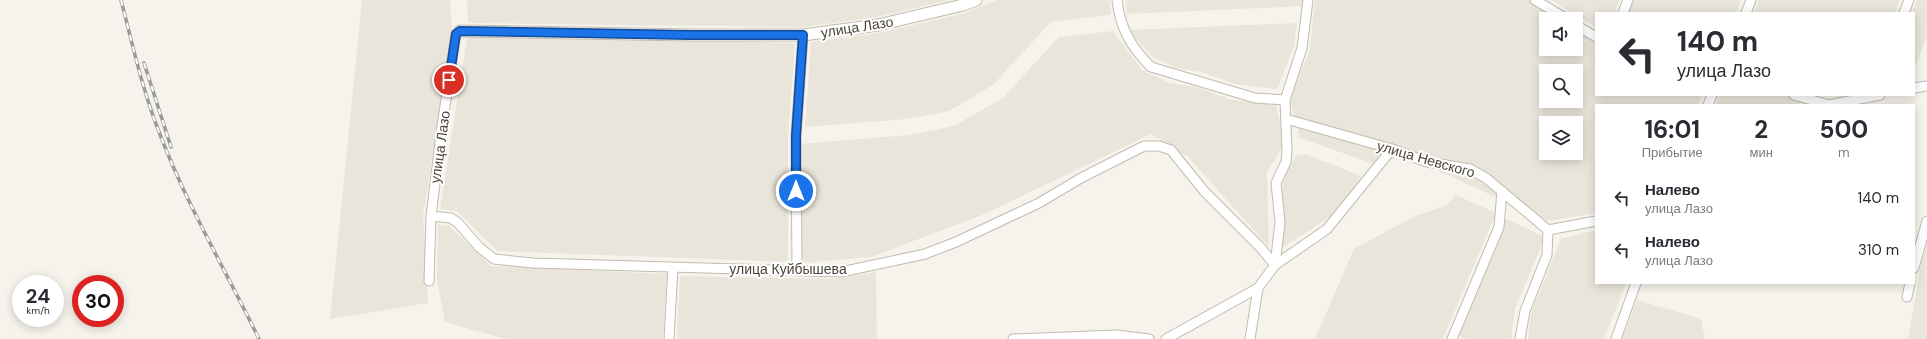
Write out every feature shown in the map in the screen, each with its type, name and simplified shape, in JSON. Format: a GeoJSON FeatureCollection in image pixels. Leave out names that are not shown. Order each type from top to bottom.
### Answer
{"type":"FeatureCollection","features":[{"type":"Feature","properties":{"kind":"street","name":"улица Лазо"},"geometry":{"type":"LineString","coordinates":[[429,281],[431,216],[442,126],[456,34],[460,31],[689,35],[803,35],[878,25],[963,5],[976,0]]}},
{"type":"Feature","properties":{"kind":"street"},"geometry":{"type":"LineString","coordinates":[[1117,0],[1122,27],[1139,55],[1151,66],[1255,98],[1285,100]]}},
{"type":"Feature","properties":{"kind":"street"},"geometry":{"type":"LineString","coordinates":[[1275,265],[1280,222],[1276,183],[1286,162],[1285,100],[1302,48],[1308,0]]}},
{"type":"Feature","properties":{"kind":"street"},"geometry":{"type":"LineString","coordinates":[[1535,0],[1555,12]]}},
{"type":"Feature","properties":{"kind":"street"},"geometry":{"type":"LineString","coordinates":[[1623,12],[1628,0]]}},
{"type":"Feature","properties":{"kind":"street"},"geometry":{"type":"LineString","coordinates":[[1746,12],[1751,0]]}},
{"type":"Feature","properties":{"kind":"street"},"geometry":{"type":"LineString","coordinates":[[1904,12],[1909,0]]}},
{"type":"Feature","properties":{"kind":"street"},"geometry":{"type":"LineString","coordinates":[[1583,29],[1595,36]]}},
{"type":"Feature","properties":{"kind":"street"},"geometry":{"type":"LineString","coordinates":[[797,270],[796,136],[803,35]]}},
{"type":"Feature","properties":{"kind":"street"},"geometry":{"type":"LineString","coordinates":[[1915,88],[1926,87]]}},
{"type":"Feature","properties":{"kind":"street"},"geometry":{"type":"LineString","coordinates":[[1798,96],[1826,104]]}},
{"type":"Feature","properties":{"kind":"street"},"geometry":{"type":"LineString","coordinates":[[1834,104],[1875,96]]}},
{"type":"Feature","properties":{"kind":"street","name":"улица Невского"},"geometry":{"type":"LineString","coordinates":[[1286,119],[1392,149],[1427,162],[1470,169],[1486,178],[1548,230]]}},
{"type":"Feature","properties":{"kind":"street","name":"улица Куйбышева"},"geometry":{"type":"LineString","coordinates":[[431,216],[452,218],[479,247],[494,259],[533,263],[841,272],[925,254],[1039,203],[1081,178],[1144,146],[1159,146],[1172,150],[1204,192],[1260,247],[1275,265]]}},
{"type":"Feature","properties":{"kind":"street"},"geometry":{"type":"LineString","coordinates":[[1166,339],[1258,288],[1275,265],[1327,229],[1392,149]]}},
{"type":"Feature","properties":{"kind":"street"},"geometry":{"type":"LineString","coordinates":[[1452,339],[1499,227],[1502,191]]}},
{"type":"Feature","properties":{"kind":"street"},"geometry":{"type":"LineString","coordinates":[[1520,339],[1525,311],[1547,255],[1548,230],[1595,221]]}},
{"type":"Feature","properties":{"kind":"street"},"geometry":{"type":"LineString","coordinates":[[1915,264],[1927,221]]}},
{"type":"Feature","properties":{"kind":"street"},"geometry":{"type":"LineString","coordinates":[[669,339],[673,268]]}},
{"type":"Feature","properties":{"kind":"street"},"geometry":{"type":"LineString","coordinates":[[1616,339],[1636,284]]}},
{"type":"Feature","properties":{"kind":"street"},"geometry":{"type":"LineString","coordinates":[[1907,297],[1910,284]]}},
{"type":"Feature","properties":{"kind":"street"},"geometry":{"type":"LineString","coordinates":[[1250,339],[1258,288]]}},
{"type":"Feature","properties":{"kind":"street"},"geometry":{"type":"LineString","coordinates":[[1013,339],[1116,335],[1149,339]]}},
{"type":"Feature","properties":{"kind":"shaded area"},"geometry":{"type":"Polygon","coordinates":[[[362,0],[450,0],[452,30],[423,216],[428,303],[330,319],[362,0]]]}},
{"type":"Feature","properties":{"kind":"shaded area"},"geometry":{"type":"Polygon","coordinates":[[[467,0],[950,0],[876,17],[803,27],[468,23],[467,0]]]}},
{"type":"Feature","properties":{"kind":"shaded area"},"geometry":{"type":"Polygon","coordinates":[[[997,0],[1110,0],[1111,15],[1051,22],[993,85],[949,111],[907,119],[805,127],[811,42],[879,33],[965,13],[997,0]]]}},
{"type":"Feature","properties":{"kind":"shaded area"},"geometry":{"type":"Polygon","coordinates":[[[1126,0],[1306,0],[1305,6],[1127,14],[1126,0]]]}},
{"type":"Feature","properties":{"kind":"shaded area"},"geometry":{"type":"Polygon","coordinates":[[[1315,0],[1540,0],[1562,12],[1539,12],[1539,56],[1583,56],[1583,24],[1595,30],[1595,96],[1702,96],[1698,104],[1595,104],[1595,213],[1548,221],[1406,156],[1374,164],[1300,138],[1290,99],[1310,49],[1315,0]]]}},
{"type":"Feature","properties":{"kind":"shaded area"},"geometry":{"type":"Polygon","coordinates":[[[1551,0],[1620,0],[1614,12],[1595,12],[1595,26],[1583,19],[1583,12],[1571,12],[1551,0]]]}},
{"type":"Feature","properties":{"kind":"shaded area"},"geometry":{"type":"Polygon","coordinates":[[[1629,0],[1741,0],[1736,12],[1623,12],[1629,0]]]}},
{"type":"Feature","properties":{"kind":"shaded area"},"geometry":{"type":"Polygon","coordinates":[[[1759,0],[1900,0],[1895,12],[1754,12],[1759,0]]]}},
{"type":"Feature","properties":{"kind":"shaded area"},"geometry":{"type":"Polygon","coordinates":[[[1917,0],[1927,0],[1927,37],[1915,66],[1915,12],[1912,12],[1917,0]]]}},
{"type":"Feature","properties":{"kind":"shaded area"},"geometry":{"type":"Polygon","coordinates":[[[1297,23],[1294,46],[1277,89],[1235,84],[1201,72],[1176,68],[1152,57],[1129,30],[1297,23]]]}},
{"type":"Feature","properties":{"kind":"shaded area"},"geometry":{"type":"Polygon","coordinates":[[[1113,31],[1142,70],[1170,83],[1196,87],[1232,100],[1276,105],[1285,143],[1267,172],[1269,247],[1188,157],[1151,134],[985,214],[871,257],[799,263],[799,144],[909,135],[954,126],[1003,98],[1059,37],[1113,31]]]}},
{"type":"Feature","properties":{"kind":"shaded area"},"geometry":{"type":"Polygon","coordinates":[[[468,32],[795,43],[788,135],[788,262],[497,251],[457,211],[440,209],[468,32]]]}},
{"type":"Feature","properties":{"kind":"shaded area"},"geometry":{"type":"Polygon","coordinates":[[[1720,96],[1813,96],[1798,104],[1716,104],[1720,96]]]}},
{"type":"Feature","properties":{"kind":"shaded area"},"geometry":{"type":"Polygon","coordinates":[[[1298,154],[1308,155],[1361,176],[1339,211],[1282,248],[1283,176],[1298,154]]]}},
{"type":"Feature","properties":{"kind":"shaded area"},"geometry":{"type":"Polygon","coordinates":[[[1456,195],[1496,213],[1443,339],[1315,339],[1354,249],[1415,216],[1445,206],[1456,195]]]}},
{"type":"Feature","properties":{"kind":"shaded area"},"geometry":{"type":"Polygon","coordinates":[[[1506,219],[1545,237],[1515,309],[1511,339],[1467,339],[1459,336],[1506,219]]]}},
{"type":"Feature","properties":{"kind":"shaded area"},"geometry":{"type":"Polygon","coordinates":[[[438,225],[449,226],[491,266],[667,274],[663,339],[505,339],[445,322],[437,280],[438,225]]]}},
{"type":"Feature","properties":{"kind":"shaded area"},"geometry":{"type":"Polygon","coordinates":[[[1595,230],[1595,284],[1626,284],[1604,339],[1528,339],[1531,313],[1561,239],[1595,230]]]}},
{"type":"Feature","properties":{"kind":"shaded area"},"geometry":{"type":"Polygon","coordinates":[[[1927,244],[1927,339],[1908,339],[1922,260],[1927,244]]]}},
{"type":"Feature","properties":{"kind":"shaded area"},"geometry":{"type":"Polygon","coordinates":[[[876,272],[877,339],[677,339],[680,276],[835,279],[876,272]]]}},
{"type":"Feature","properties":{"kind":"shaded area"},"geometry":{"type":"Polygon","coordinates":[[[1637,300],[1701,319],[1705,339],[1622,339],[1637,300]]]}},
{"type":"Feature","properties":{"kind":"railway"},"geometry":{"type":"LineString","coordinates":[[121,0],[134,52],[161,137],[195,214],[259,339]]}},
{"type":"Feature","properties":{"kind":"railway"},"geometry":{"type":"LineString","coordinates":[[144,63],[171,147]]}},
{"type":"Feature","properties":{"kind":"route"},"geometry":{"type":"LineString","coordinates":[[449,80],[456,34],[460,31],[689,35],[803,35],[796,136],[796,191]]}}]}
